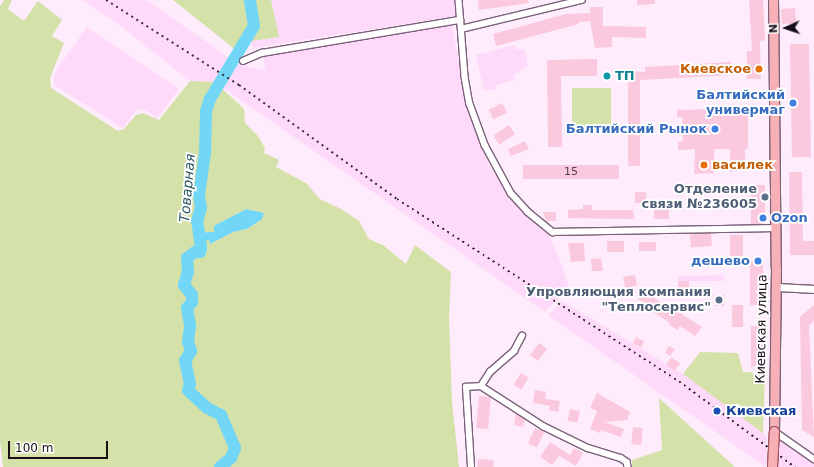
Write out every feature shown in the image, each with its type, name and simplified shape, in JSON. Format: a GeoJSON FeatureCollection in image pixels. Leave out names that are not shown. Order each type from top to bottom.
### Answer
{"type":"FeatureCollection","features":[{"type":"Feature","properties":{"kind":"main road","name":"Киевская улица"},"geometry":{"type":"LineString","coordinates":[[772,467],[776,287],[773,0]]}},
{"type":"Feature","properties":{"kind":"street"},"geometry":{"type":"LineString","coordinates":[[459,0],[465,77],[470,104],[485,145],[511,193],[528,212],[553,232],[775,228]]}},
{"type":"Feature","properties":{"kind":"street"},"geometry":{"type":"LineString","coordinates":[[461,29],[582,0]]}},
{"type":"Feature","properties":{"kind":"street"},"geometry":{"type":"LineString","coordinates":[[243,62],[262,53],[460,20]]}},
{"type":"Feature","properties":{"kind":"street"},"geometry":{"type":"LineString","coordinates":[[776,287],[814,289]]}},
{"type":"Feature","properties":{"kind":"street"},"geometry":{"type":"LineString","coordinates":[[481,386],[490,372],[514,350],[522,336]]}},
{"type":"Feature","properties":{"kind":"street"},"geometry":{"type":"LineString","coordinates":[[470,467],[466,387],[481,386],[543,426],[588,448],[621,458],[627,462],[628,467]]}},
{"type":"Feature","properties":{"kind":"street"},"geometry":{"type":"LineString","coordinates":[[774,431],[814,459]]}},
{"type":"Feature","properties":{"kind":"shaded area"},"geometry":{"type":"Polygon","coordinates":[[[82,0],[147,0],[229,58],[215,82],[190,81],[118,24],[82,0]]]}},
{"type":"Feature","properties":{"kind":"shaded area"},"geometry":{"type":"Polygon","coordinates":[[[271,0],[454,0],[457,16],[253,48],[252,41],[279,37],[271,0]]]}},
{"type":"Feature","properties":{"kind":"shaded area"},"geometry":{"type":"Polygon","coordinates":[[[452,24],[466,105],[488,164],[511,198],[548,233],[562,265],[569,288],[545,312],[222,87],[237,64],[266,71],[263,57],[452,24]]]}},
{"type":"Feature","properties":{"kind":"shaded area"},"geometry":{"type":"Polygon","coordinates":[[[87,27],[179,89],[157,118],[144,109],[136,110],[123,128],[54,85],[54,77],[57,69],[87,27]]]}},
{"type":"Feature","properties":{"kind":"shaded area"},"geometry":{"type":"Polygon","coordinates":[[[515,45],[516,49],[525,50],[528,66],[513,75],[514,80],[495,85],[496,89],[484,91],[476,55],[515,45]]]}},
{"type":"Feature","properties":{"kind":"shaded area"},"geometry":{"type":"Polygon","coordinates":[[[723,275],[724,281],[678,281],[678,276],[723,275]]]}},
{"type":"Feature","properties":{"kind":"shaded area"},"geometry":{"type":"Polygon","coordinates":[[[562,301],[683,374],[763,433],[767,437],[766,467],[548,315],[562,301]]]}},
{"type":"Feature","properties":{"kind":"shaded area"},"geometry":{"type":"Polygon","coordinates":[[[782,440],[814,465],[814,467],[777,467],[778,442],[782,440]]]}},
{"type":"Feature","properties":{"kind":"green space"},"geometry":{"type":"Polygon","coordinates":[[[4,0],[12,0],[8,9],[24,21],[38,1],[62,20],[52,36],[64,43],[50,78],[51,88],[118,131],[124,129],[136,115],[143,113],[159,120],[190,81],[215,82],[244,109],[245,123],[258,136],[265,148],[264,153],[279,160],[276,167],[306,183],[320,199],[341,209],[359,221],[369,239],[383,245],[406,264],[415,245],[451,272],[449,318],[452,402],[459,467],[3,467],[0,440],[0,6],[4,0]],[[246,209],[214,226],[214,232],[199,233],[203,240],[209,240],[210,244],[233,232],[247,229],[262,219],[264,213],[246,209]]]}},
{"type":"Feature","properties":{"kind":"green space"},"geometry":{"type":"Polygon","coordinates":[[[173,0],[271,0],[279,37],[252,41],[237,51],[173,0]]]}},
{"type":"Feature","properties":{"kind":"green space"},"geometry":{"type":"Polygon","coordinates":[[[572,88],[611,88],[611,132],[572,132],[572,88]]]}},
{"type":"Feature","properties":{"kind":"green space"},"geometry":{"type":"Polygon","coordinates":[[[700,352],[738,353],[743,372],[765,373],[763,433],[683,374],[700,352]]]}},
{"type":"Feature","properties":{"kind":"green space"},"geometry":{"type":"Polygon","coordinates":[[[659,398],[735,467],[632,467],[632,460],[662,450],[659,398]]]}},
{"type":"Feature","properties":{"kind":"water"},"geometry":{"type":"Polygon","coordinates":[[[246,209],[264,213],[262,219],[247,229],[233,232],[210,244],[209,240],[198,242],[195,239],[193,233],[214,232],[214,226],[246,209]]]}},
{"type":"Feature","properties":{"kind":"building"},"geometry":{"type":"Polygon","coordinates":[[[478,0],[528,0],[529,3],[479,10],[478,0]]]}},
{"type":"Feature","properties":{"kind":"building"},"geometry":{"type":"Polygon","coordinates":[[[637,0],[655,0],[655,4],[637,5],[637,0]]]}},
{"type":"Feature","properties":{"kind":"building"},"geometry":{"type":"Polygon","coordinates":[[[749,0],[763,0],[765,40],[760,41],[761,79],[747,79],[747,51],[752,51],[749,0]]]}},
{"type":"Feature","properties":{"kind":"building"},"geometry":{"type":"Polygon","coordinates":[[[590,7],[603,7],[603,26],[646,27],[646,38],[612,37],[612,47],[595,48],[590,21],[579,22],[579,24],[496,46],[493,34],[566,14],[590,13],[590,7]]]}},
{"type":"Feature","properties":{"kind":"building"},"geometry":{"type":"Polygon","coordinates":[[[795,8],[796,23],[782,24],[781,9],[795,8]]]}},
{"type":"Feature","properties":{"kind":"building"},"geometry":{"type":"Polygon","coordinates":[[[790,44],[809,44],[811,157],[792,157],[790,44]]]}},
{"type":"Feature","properties":{"kind":"building"},"geometry":{"type":"Polygon","coordinates":[[[597,59],[597,76],[561,76],[562,147],[548,147],[547,60],[597,59]]]}},
{"type":"Feature","properties":{"kind":"building"},"geometry":{"type":"Polygon","coordinates":[[[731,62],[732,75],[640,80],[640,166],[628,166],[628,71],[645,72],[645,67],[731,62]]]}},
{"type":"Feature","properties":{"kind":"building","name":"ТП"},"geometry":{"type":"Polygon","coordinates":[[[603,72],[610,72],[610,79],[603,79],[603,72]]]}},
{"type":"Feature","properties":{"kind":"building"},"geometry":{"type":"Polygon","coordinates":[[[502,103],[507,113],[494,120],[489,110],[502,103]]]}},
{"type":"Feature","properties":{"kind":"building","name":"Балтийский Рынок"},"geometry":{"type":"Polygon","coordinates":[[[748,108],[748,149],[745,149],[746,170],[730,172],[730,149],[714,149],[714,173],[694,174],[695,149],[678,150],[678,142],[683,141],[682,117],[677,117],[677,110],[748,108]]]}},
{"type":"Feature","properties":{"kind":"building"},"geometry":{"type":"Polygon","coordinates":[[[509,125],[515,134],[499,145],[493,136],[509,125]]]}},
{"type":"Feature","properties":{"kind":"building"},"geometry":{"type":"Polygon","coordinates":[[[525,141],[529,149],[511,156],[508,149],[525,141]]]}},
{"type":"Feature","properties":{"kind":"building"},"geometry":{"type":"Polygon","coordinates":[[[523,165],[619,165],[619,179],[523,179],[523,165]]]}},
{"type":"Feature","properties":{"kind":"building"},"geometry":{"type":"Polygon","coordinates":[[[789,172],[802,172],[803,241],[814,241],[814,255],[790,255],[789,172]]]}},
{"type":"Feature","properties":{"kind":"building"},"geometry":{"type":"Polygon","coordinates":[[[751,185],[765,185],[765,224],[751,224],[751,185]]]}},
{"type":"Feature","properties":{"kind":"building"},"geometry":{"type":"Polygon","coordinates":[[[635,192],[646,192],[646,203],[635,203],[635,192]]]}},
{"type":"Feature","properties":{"kind":"building"},"geometry":{"type":"Polygon","coordinates":[[[583,205],[592,205],[592,210],[633,210],[634,219],[568,218],[568,210],[583,209],[583,205]]]}},
{"type":"Feature","properties":{"kind":"building"},"geometry":{"type":"Polygon","coordinates":[[[654,205],[669,205],[669,219],[654,219],[654,205]]]}},
{"type":"Feature","properties":{"kind":"building"},"geometry":{"type":"Polygon","coordinates":[[[543,212],[556,212],[556,221],[546,221],[543,212]]]}},
{"type":"Feature","properties":{"kind":"building"},"geometry":{"type":"Polygon","coordinates":[[[711,233],[712,246],[691,247],[690,234],[711,233]]]}},
{"type":"Feature","properties":{"kind":"building"},"geometry":{"type":"Polygon","coordinates":[[[730,235],[743,235],[743,256],[730,256],[730,235]]]}},
{"type":"Feature","properties":{"kind":"building"},"geometry":{"type":"Polygon","coordinates":[[[607,241],[624,241],[624,252],[607,252],[607,241]]]}},
{"type":"Feature","properties":{"kind":"building"},"geometry":{"type":"Polygon","coordinates":[[[639,242],[656,242],[656,251],[639,251],[639,242]]]}},
{"type":"Feature","properties":{"kind":"building"},"geometry":{"type":"Polygon","coordinates":[[[568,243],[584,243],[585,261],[571,262],[568,243]]]}},
{"type":"Feature","properties":{"kind":"building"},"geometry":{"type":"Polygon","coordinates":[[[601,258],[603,271],[592,271],[591,259],[601,258]]]}},
{"type":"Feature","properties":{"kind":"building"},"geometry":{"type":"Polygon","coordinates":[[[750,261],[763,261],[763,305],[750,305],[750,261]]]}},
{"type":"Feature","properties":{"kind":"building"},"geometry":{"type":"Polygon","coordinates":[[[635,275],[637,286],[625,288],[623,277],[635,275]]]}},
{"type":"Feature","properties":{"kind":"building"},"geometry":{"type":"Polygon","coordinates":[[[678,281],[689,281],[689,297],[678,297],[678,281]]]}},
{"type":"Feature","properties":{"kind":"building"},"geometry":{"type":"Polygon","coordinates":[[[643,290],[676,313],[677,311],[702,327],[695,336],[680,326],[678,330],[669,325],[670,323],[653,312],[655,309],[638,299],[643,290]]]}},
{"type":"Feature","properties":{"kind":"building","name":"Упровляющия компания \"Теплосервис\""},"geometry":{"type":"Polygon","coordinates":[[[715,295],[724,295],[724,306],[715,306],[715,295]]]}},
{"type":"Feature","properties":{"kind":"building"},"geometry":{"type":"Polygon","coordinates":[[[732,305],[743,305],[743,327],[732,327],[732,305]]]}},
{"type":"Feature","properties":{"kind":"building"},"geometry":{"type":"Polygon","coordinates":[[[814,305],[814,321],[809,325],[814,437],[802,430],[800,317],[814,305]]]}},
{"type":"Feature","properties":{"kind":"building"},"geometry":{"type":"Polygon","coordinates":[[[751,326],[764,326],[764,367],[751,367],[751,326]]]}},
{"type":"Feature","properties":{"kind":"building"},"geometry":{"type":"Polygon","coordinates":[[[636,337],[644,341],[641,348],[633,343],[636,337]]]}},
{"type":"Feature","properties":{"kind":"building"},"geometry":{"type":"Polygon","coordinates":[[[539,343],[547,349],[538,361],[530,355],[539,343]]]}},
{"type":"Feature","properties":{"kind":"building"},"geometry":{"type":"Polygon","coordinates":[[[669,346],[675,349],[670,356],[665,353],[669,346]]]}},
{"type":"Feature","properties":{"kind":"building"},"geometry":{"type":"Polygon","coordinates":[[[671,357],[680,363],[675,371],[666,364],[671,357]]]}},
{"type":"Feature","properties":{"kind":"building"},"geometry":{"type":"Polygon","coordinates":[[[521,373],[529,378],[521,390],[514,385],[521,373]]]}},
{"type":"Feature","properties":{"kind":"building"},"geometry":{"type":"Polygon","coordinates":[[[535,390],[546,392],[545,399],[560,401],[558,412],[549,410],[550,406],[533,403],[535,390]]]}},
{"type":"Feature","properties":{"kind":"building"},"geometry":{"type":"Polygon","coordinates":[[[597,393],[630,412],[627,420],[604,422],[624,429],[621,437],[601,430],[600,433],[590,429],[597,411],[590,408],[597,393]]]}},
{"type":"Feature","properties":{"kind":"building"},"geometry":{"type":"Polygon","coordinates":[[[479,396],[491,397],[488,429],[476,428],[479,396]]]}},
{"type":"Feature","properties":{"kind":"building"},"geometry":{"type":"Polygon","coordinates":[[[570,409],[580,411],[578,423],[568,421],[570,409]]]}},
{"type":"Feature","properties":{"kind":"building"},"geometry":{"type":"Polygon","coordinates":[[[516,414],[525,419],[523,427],[514,425],[516,414]]]}},
{"type":"Feature","properties":{"kind":"building"},"geometry":{"type":"Polygon","coordinates":[[[633,427],[643,428],[641,445],[631,444],[633,427]]]}},
{"type":"Feature","properties":{"kind":"building"},"geometry":{"type":"Polygon","coordinates":[[[535,428],[544,432],[537,448],[528,444],[535,428]]]}},
{"type":"Feature","properties":{"kind":"building"},"geometry":{"type":"Polygon","coordinates":[[[550,442],[570,455],[574,448],[583,453],[576,466],[559,456],[552,465],[540,457],[550,442]]]}},
{"type":"Feature","properties":{"kind":"building"},"geometry":{"type":"Polygon","coordinates":[[[478,459],[494,460],[493,467],[477,467],[478,459]]]}},
{"type":"Feature","properties":{"kind":"waterway","name":"Товарная"},"geometry":{"type":"LineString","coordinates":[[220,467],[231,458],[235,448],[221,415],[207,408],[188,390],[190,384],[185,361],[191,351],[188,342],[190,325],[187,308],[192,302],[192,295],[184,285],[188,272],[187,258],[195,252],[200,252],[201,248],[197,221],[201,208],[199,195],[205,153],[206,111],[210,99],[254,26],[250,0]]}},
{"type":"Feature","properties":{"kind":"railway"},"geometry":{"type":"LineString","coordinates":[[106,0],[239,85],[397,199],[684,385],[795,467]]}},
{"type":"Feature","properties":{"kind":"place","name":"Киевское"},"geometry":{"type":"Point","coordinates":[759,69]}},
{"type":"Feature","properties":{"kind":"place","name":"ТП"},"geometry":{"type":"Point","coordinates":[607,76]}},
{"type":"Feature","properties":{"kind":"place","name":"Балтийский универмаг"},"geometry":{"type":"Point","coordinates":[793,103]}},
{"type":"Feature","properties":{"kind":"place","name":"Балтийский Рынок"},"geometry":{"type":"Point","coordinates":[715,129]}},
{"type":"Feature","properties":{"kind":"place","name":"василек"},"geometry":{"type":"Point","coordinates":[704,165]}},
{"type":"Feature","properties":{"kind":"place","name":"Отделение связи №236005"},"geometry":{"type":"Point","coordinates":[765,197]}},
{"type":"Feature","properties":{"kind":"place","name":"Ozon"},"geometry":{"type":"Point","coordinates":[763,218]}},
{"type":"Feature","properties":{"kind":"place","name":"дешево"},"geometry":{"type":"Point","coordinates":[758,261]}},
{"type":"Feature","properties":{"kind":"place","name":"Упровляющия компания \"Теплосервис\""},"geometry":{"type":"Point","coordinates":[719,300]}},
{"type":"Feature","properties":{"kind":"place","name":"Киевская"},"geometry":{"type":"Point","coordinates":[717,411]}}]}
